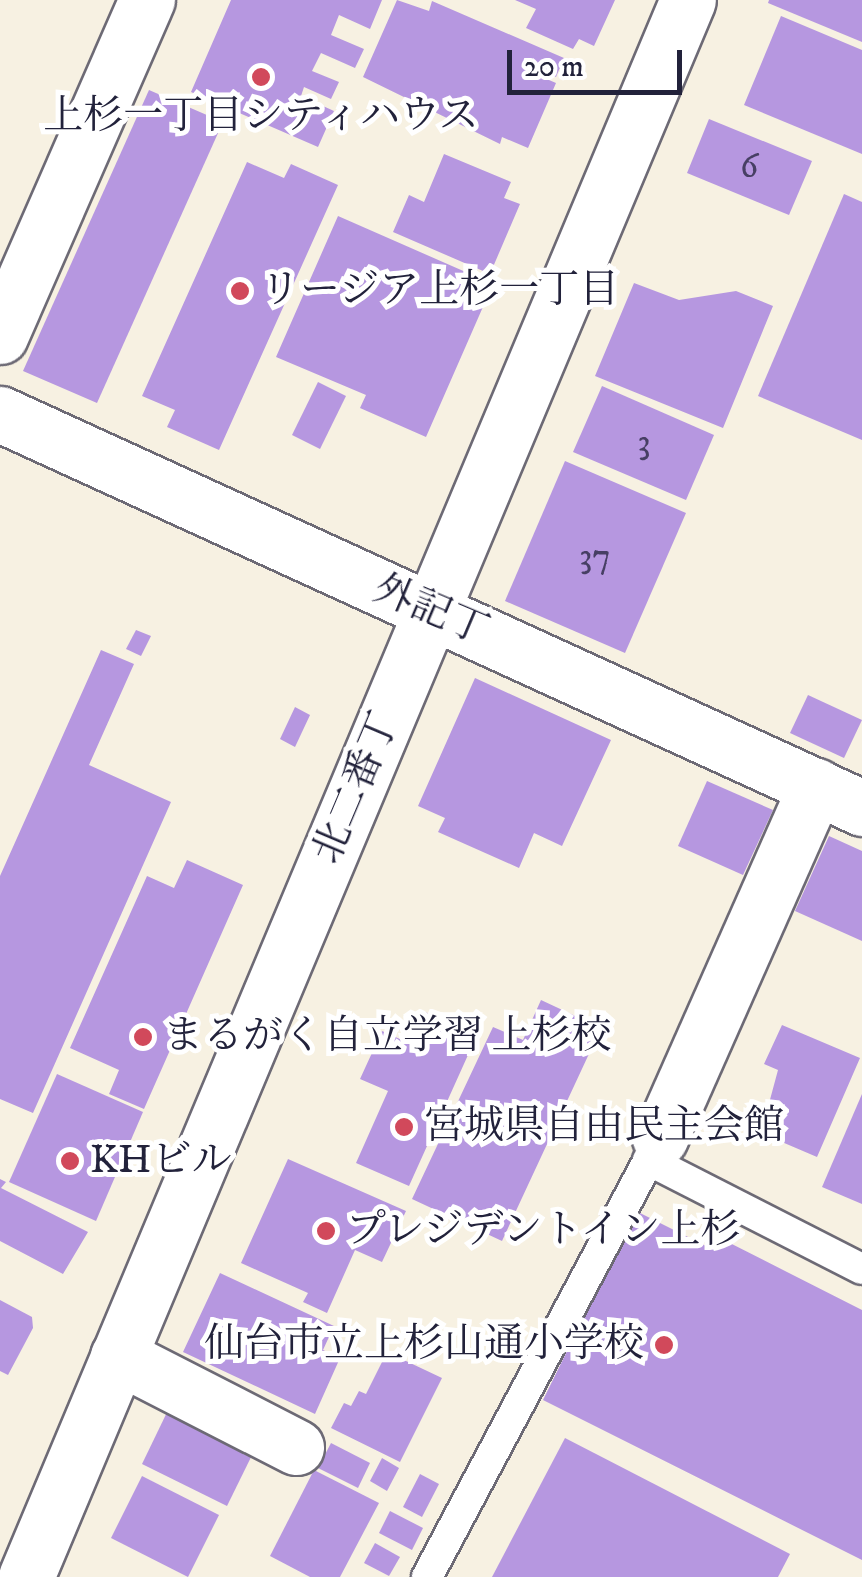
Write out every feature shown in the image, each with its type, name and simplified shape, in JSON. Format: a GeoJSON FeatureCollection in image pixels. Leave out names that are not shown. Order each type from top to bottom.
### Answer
{"type":"FeatureCollection","features":[{"type":"Feature","properties":{"kind":"street"},"geometry":{"type":"LineString","coordinates":[[0,336],[146,0]]}},
{"type":"Feature","properties":{"kind":"street","name":"北二番丁"},"geometry":{"type":"LineString","coordinates":[[26,1577],[688,0]]}},
{"type":"Feature","properties":{"kind":"street","name":"外記丁"},"geometry":{"type":"LineString","coordinates":[[0,414],[839,797]]}},
{"type":"Feature","properties":{"kind":"street"},"geometry":{"type":"LineString","coordinates":[[654,1149],[839,797]]}},
{"type":"Feature","properties":{"kind":"street"},"geometry":{"type":"LineString","coordinates":[[118,1356],[296,1447]]}},
{"type":"Feature","properties":{"kind":"lane"},"geometry":{"type":"LineString","coordinates":[[427,1577],[654,1149],[862,1269]]}},
{"type":"Feature","properties":{"kind":"building","name":"上杉一丁目シティハウス"},"geometry":{"type":"Polygon","coordinates":[[[231,0],[382,0],[370,29],[339,15],[331,35],[364,49],[355,68],[321,53],[312,71],[339,82],[331,99],[304,87],[301,96],[334,111],[318,147],[191,92],[231,0]]]}},
{"type":"Feature","properties":{"kind":"building"},"geometry":{"type":"Polygon","coordinates":[[[397,0],[429,11],[432,1],[564,58],[556,77],[538,69],[535,74],[556,83],[528,148],[502,137],[500,144],[363,77],[397,0]]]}},
{"type":"Feature","properties":{"kind":"building"},"geometry":{"type":"Polygon","coordinates":[[[515,0],[615,0],[594,46],[579,39],[573,49],[526,28],[536,9],[515,0]]]}},
{"type":"Feature","properties":{"kind":"building"},"geometry":{"type":"Polygon","coordinates":[[[862,0],[862,42],[768,3],[862,0]]]}},
{"type":"Feature","properties":{"kind":"building"},"geometry":{"type":"Polygon","coordinates":[[[781,16],[862,50],[862,154],[744,105],[781,16]]]}},
{"type":"Feature","properties":{"kind":"building"},"geometry":{"type":"Polygon","coordinates":[[[149,90],[223,122],[97,403],[23,371],[149,90]]]}},
{"type":"Feature","properties":{"kind":"building"},"geometry":{"type":"Polygon","coordinates":[[[709,119],[812,161],[789,215],[687,173],[709,119]]]}},
{"type":"Feature","properties":{"kind":"building"},"geometry":{"type":"Polygon","coordinates":[[[444,154],[511,182],[504,198],[520,204],[490,274],[393,232],[409,195],[424,202],[444,154]]]}},
{"type":"Feature","properties":{"kind":"building","name":"リージア上杉一丁目"},"geometry":{"type":"Polygon","coordinates":[[[247,162],[284,178],[291,164],[338,185],[219,450],[167,427],[175,410],[142,396],[247,162]]]}},
{"type":"Feature","properties":{"kind":"building"},"geometry":{"type":"Polygon","coordinates":[[[844,194],[862,202],[862,440],[758,396],[844,194]]]}},
{"type":"Feature","properties":{"kind":"building"},"geometry":{"type":"Polygon","coordinates":[[[338,216],[493,284],[426,437],[360,408],[366,395],[276,357],[338,216]]]}},
{"type":"Feature","properties":{"kind":"building"},"geometry":{"type":"Polygon","coordinates":[[[634,283],[679,300],[736,291],[773,306],[723,428],[595,376],[634,283]]]}},
{"type":"Feature","properties":{"kind":"building"},"geometry":{"type":"Polygon","coordinates":[[[318,382],[346,396],[320,449],[292,435],[318,382]]]}},
{"type":"Feature","properties":{"kind":"building"},"geometry":{"type":"Polygon","coordinates":[[[602,386],[714,435],[686,500],[573,452],[602,386]]]}},
{"type":"Feature","properties":{"kind":"building"},"geometry":{"type":"Polygon","coordinates":[[[565,461],[686,513],[625,653],[505,601],[565,461]]]}},
{"type":"Feature","properties":{"kind":"building"},"geometry":{"type":"Polygon","coordinates":[[[136,630],[151,636],[141,656],[126,649],[136,630]]]}},
{"type":"Feature","properties":{"kind":"building"},"geometry":{"type":"Polygon","coordinates":[[[101,650],[134,664],[89,765],[171,802],[33,1113],[0,1099],[0,876],[101,650]]]}},
{"type":"Feature","properties":{"kind":"building"},"geometry":{"type":"Polygon","coordinates":[[[475,678],[611,740],[562,846],[534,833],[519,868],[438,832],[445,818],[418,806],[475,678]]]}},
{"type":"Feature","properties":{"kind":"building"},"geometry":{"type":"Polygon","coordinates":[[[808,695],[862,720],[844,758],[790,733],[808,695]]]}},
{"type":"Feature","properties":{"kind":"building"},"geometry":{"type":"Polygon","coordinates":[[[295,707],[310,715],[295,747],[280,739],[295,707]]]}},
{"type":"Feature","properties":{"kind":"building"},"geometry":{"type":"Polygon","coordinates":[[[707,781],[773,810],[743,875],[678,846],[707,781]]]}},
{"type":"Feature","properties":{"kind":"building"},"geometry":{"type":"Polygon","coordinates":[[[829,836],[862,851],[862,941],[795,911],[829,836]]]}},
{"type":"Feature","properties":{"kind":"building"},"geometry":{"type":"Polygon","coordinates":[[[187,860],[243,885],[144,1109],[109,1094],[119,1070],[70,1048],[147,876],[174,888],[187,860]]]}},
{"type":"Feature","properties":{"kind":"building"},"geometry":{"type":"Polygon","coordinates":[[[541,1000],[601,1028],[502,1241],[412,1199],[493,1027],[523,1040],[541,1000]]]}},
{"type":"Feature","properties":{"kind":"building","name":"宮城県自由民主会館"},"geometry":{"type":"Polygon","coordinates":[[[423,1011],[477,1035],[409,1186],[356,1163],[388,1091],[360,1079],[382,1031],[409,1043],[423,1011]]]}},
{"type":"Feature","properties":{"kind":"building"},"geometry":{"type":"Polygon","coordinates":[[[782,1025],[860,1058],[817,1157],[761,1133],[778,1070],[764,1064],[782,1025]]]}},
{"type":"Feature","properties":{"kind":"building","name":"KHビル"},"geometry":{"type":"Polygon","coordinates":[[[57,1074],[143,1112],[96,1221],[9,1182],[57,1074]]]}},
{"type":"Feature","properties":{"kind":"building"},"geometry":{"type":"Polygon","coordinates":[[[862,1094],[862,1204],[822,1187],[862,1094]]]}},
{"type":"Feature","properties":{"kind":"building","name":"プレジデントイン上杉"},"geometry":{"type":"Polygon","coordinates":[[[288,1159],[406,1211],[382,1262],[355,1250],[327,1313],[303,1302],[308,1293],[241,1263],[288,1159]]]}},
{"type":"Feature","properties":{"kind":"building"},"geometry":{"type":"Polygon","coordinates":[[[0,1179],[6,1182],[1,1188],[88,1232],[63,1274],[0,1241],[0,1179]]]}},
{"type":"Feature","properties":{"kind":"building"},"geometry":{"type":"Polygon","coordinates":[[[636,1211],[706,1246],[712,1234],[862,1310],[862,1560],[543,1400],[573,1339],[567,1336],[636,1211]]]}},
{"type":"Feature","properties":{"kind":"building"},"geometry":{"type":"Polygon","coordinates":[[[220,1273],[334,1326],[323,1350],[340,1358],[315,1414],[183,1352],[220,1273]]]}},
{"type":"Feature","properties":{"kind":"building"},"geometry":{"type":"Polygon","coordinates":[[[0,1300],[32,1317],[33,1328],[8,1375],[0,1371],[0,1300]]]}},
{"type":"Feature","properties":{"kind":"building"},"geometry":{"type":"Polygon","coordinates":[[[387,1352],[442,1378],[400,1462],[331,1428],[344,1403],[351,1406],[359,1391],[366,1394],[387,1352]]]}},
{"type":"Feature","properties":{"kind":"building"},"geometry":{"type":"Polygon","coordinates":[[[171,1404],[256,1447],[227,1506],[142,1464],[171,1404]]]}},
{"type":"Feature","properties":{"kind":"building"},"geometry":{"type":"Polygon","coordinates":[[[565,1438],[790,1554],[778,1577],[492,1577],[565,1438]]]}},
{"type":"Feature","properties":{"kind":"building"},"geometry":{"type":"Polygon","coordinates":[[[331,1443],[370,1463],[358,1488],[318,1468],[331,1443]]]}},
{"type":"Feature","properties":{"kind":"building"},"geometry":{"type":"Polygon","coordinates":[[[382,1458],[399,1468],[387,1491],[370,1481],[382,1458]]]}},
{"type":"Feature","properties":{"kind":"building"},"geometry":{"type":"Polygon","coordinates":[[[314,1470],[379,1503],[340,1577],[310,1577],[270,1556],[314,1470]]]}},
{"type":"Feature","properties":{"kind":"building"},"geometry":{"type":"Polygon","coordinates":[[[420,1474],[439,1484],[422,1517],[403,1507],[420,1474]]]}},
{"type":"Feature","properties":{"kind":"building"},"geometry":{"type":"Polygon","coordinates":[[[142,1476],[219,1515],[188,1577],[111,1538],[142,1476]]]}},
{"type":"Feature","properties":{"kind":"building"},"geometry":{"type":"Polygon","coordinates":[[[390,1511],[423,1528],[412,1550],[379,1533],[390,1511]]]}},
{"type":"Feature","properties":{"kind":"building"},"geometry":{"type":"Polygon","coordinates":[[[375,1543],[400,1557],[389,1576],[364,1563],[375,1543]]]}},
{"type":"Feature","properties":{"kind":"place","name":"上杉一丁目シティハウス"},"geometry":{"type":"Point","coordinates":[261,77]}},
{"type":"Feature","properties":{"kind":"place","name":"リージア上杉一丁目"},"geometry":{"type":"Point","coordinates":[240,291]}},
{"type":"Feature","properties":{"kind":"place","name":"まるがく自立学習 上杉校"},"geometry":{"type":"Point","coordinates":[143,1037]}},
{"type":"Feature","properties":{"kind":"place","name":"宮城県自由民主会館"},"geometry":{"type":"Point","coordinates":[404,1127]}},
{"type":"Feature","properties":{"kind":"place","name":"KHビル"},"geometry":{"type":"Point","coordinates":[70,1161]}},
{"type":"Feature","properties":{"kind":"place","name":"プレジデントイン上杉"},"geometry":{"type":"Point","coordinates":[326,1231]}},
{"type":"Feature","properties":{"kind":"place","name":"仙台市立上杉山通小学校"},"geometry":{"type":"Point","coordinates":[664,1345]}}]}
